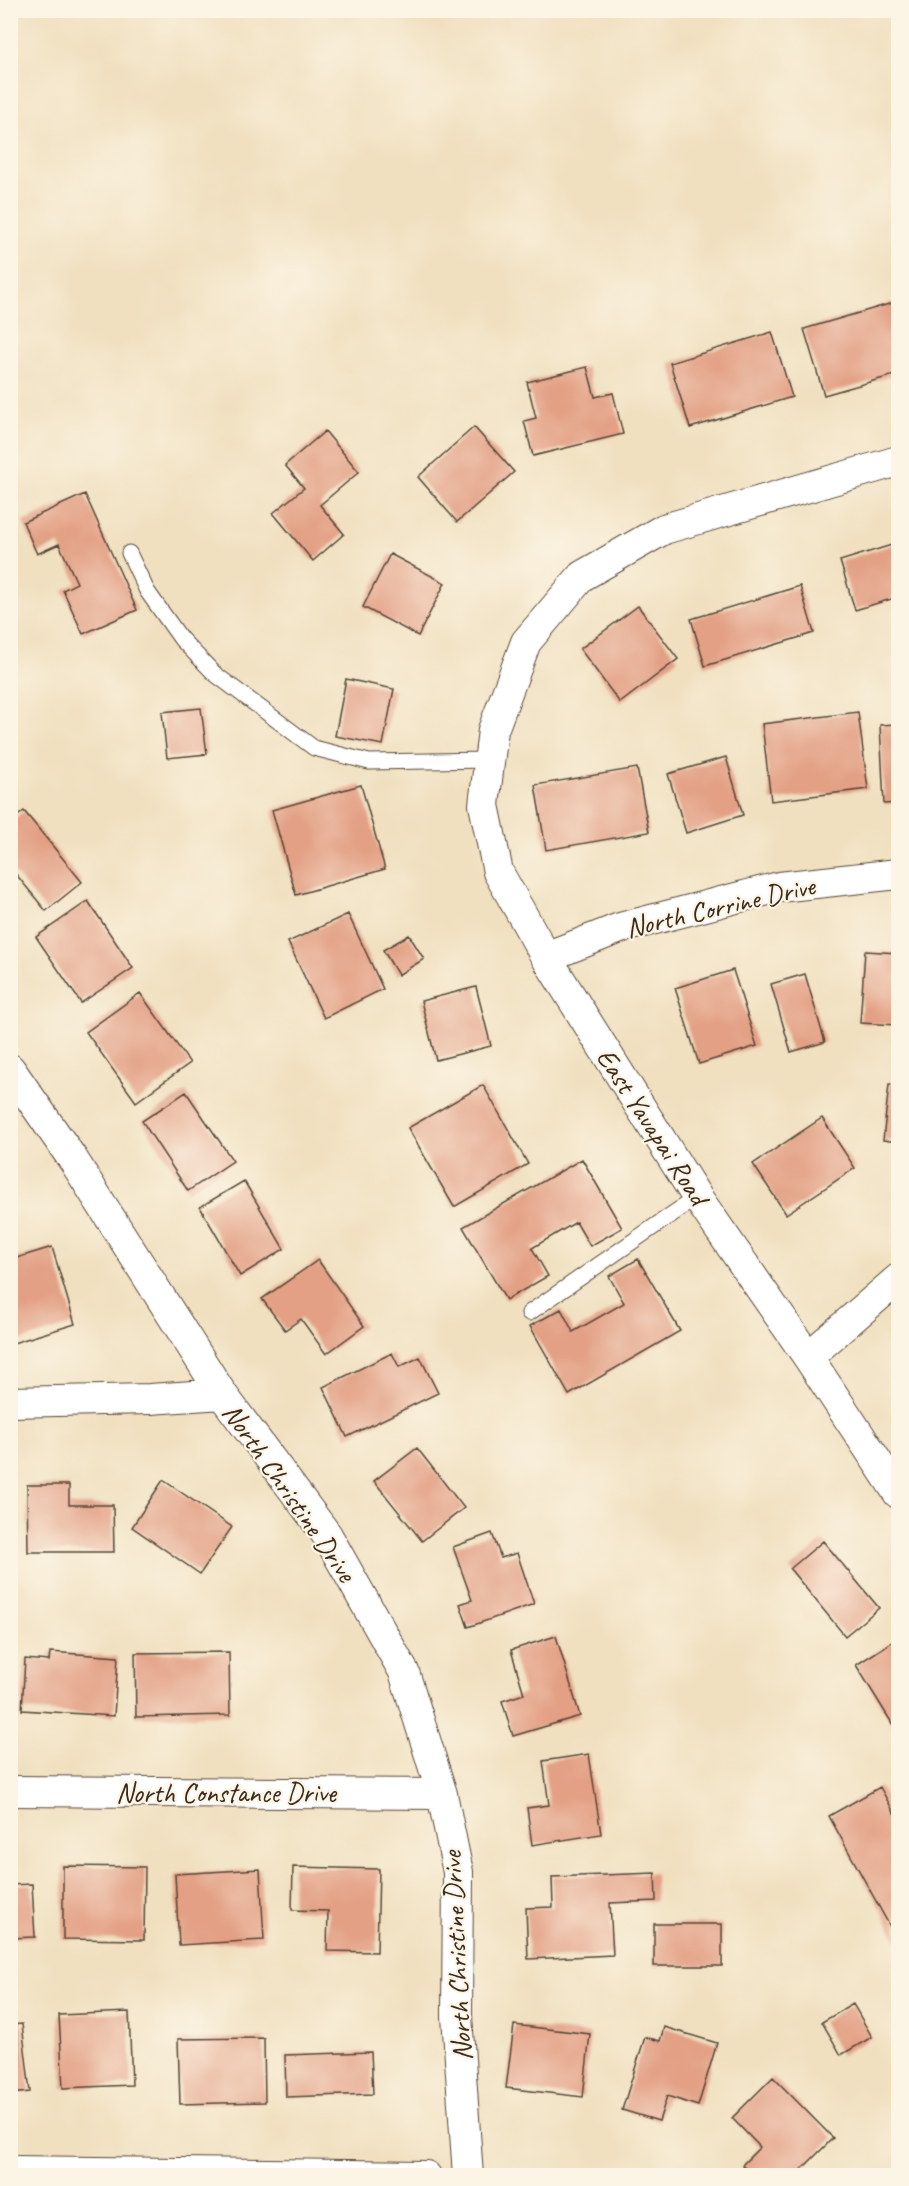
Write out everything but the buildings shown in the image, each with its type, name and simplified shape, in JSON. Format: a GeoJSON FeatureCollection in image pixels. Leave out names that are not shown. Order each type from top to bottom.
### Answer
{"type":"FeatureCollection","features":[{"type":"Feature","properties":{"kind":"street","name":"East Yavapai Road"},"geometry":{"type":"LineString","coordinates":[[898,461],[663,529],[582,576],[526,642],[492,730],[484,805],[498,872],[546,957],[697,1197],[808,1357],[898,1493]]}},
{"type":"Feature","properties":{"kind":"street","name":"North Corrine Drive"},"geometry":{"type":"LineString","coordinates":[[546,957],[620,928],[779,887],[898,874]]}},
{"type":"Feature","properties":{"kind":"street","name":"North Christine Drive"},"geometry":{"type":"LineString","coordinates":[[10,1068],[74,1161],[222,1394],[327,1535],[404,1672],[442,1794],[458,1872],[457,2016],[468,2175]]}},
{"type":"Feature","properties":{"kind":"street"},"geometry":{"type":"LineString","coordinates":[[808,1357],[897,1280]]}},
{"type":"Feature","properties":{"kind":"street"},"geometry":{"type":"LineString","coordinates":[[10,1401],[150,1399],[222,1394]]}},
{"type":"Feature","properties":{"kind":"street","name":"North Constance Drive"},"geometry":{"type":"LineString","coordinates":[[10,1791],[442,1794]]}},
{"type":"Feature","properties":{"kind":"street"},"geometry":{"type":"LineString","coordinates":[[10,2171],[426,2175]]}},
{"type":"Feature","properties":{"kind":"lane"},"geometry":{"type":"LineString","coordinates":[[129,553],[147,591],[181,639],[214,674],[314,748],[369,762],[489,760]]}},
{"type":"Feature","properties":{"kind":"lane"},"geometry":{"type":"LineString","coordinates":[[530,1313],[697,1197]]}}]}
